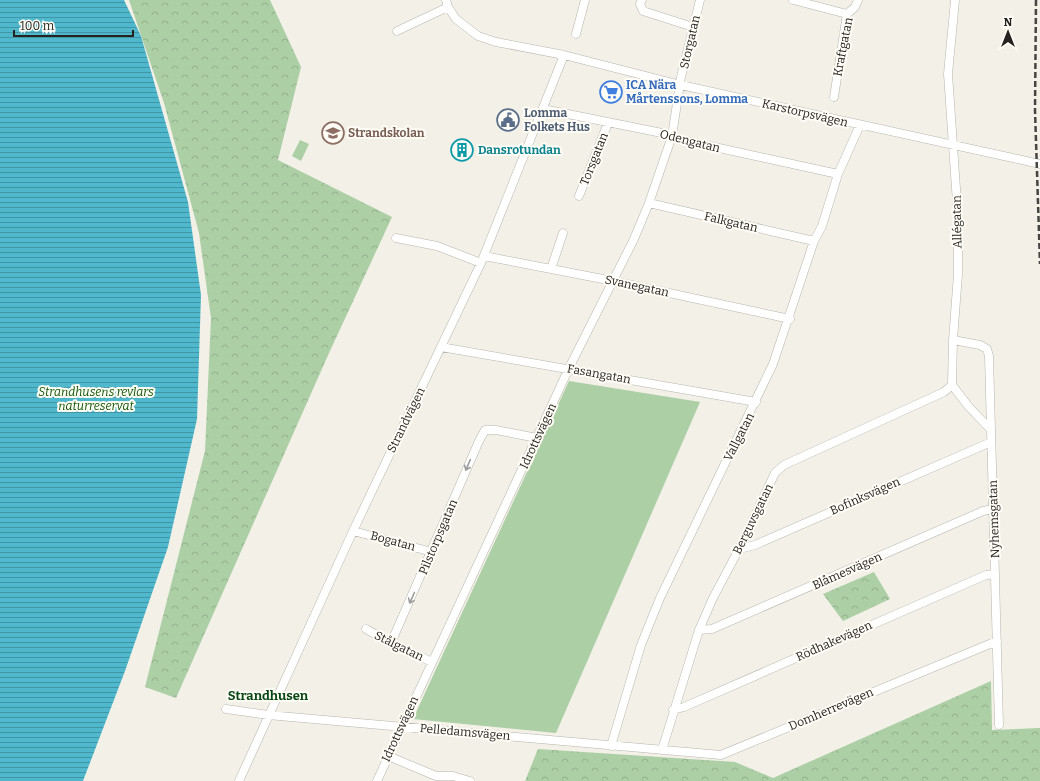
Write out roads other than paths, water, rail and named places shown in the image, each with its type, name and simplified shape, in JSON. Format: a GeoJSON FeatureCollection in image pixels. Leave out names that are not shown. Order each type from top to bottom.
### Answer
{"type":"FeatureCollection","features":[{"type":"Feature","properties":{"kind":"street"},"geometry":{"type":"LineString","coordinates":[[576,34],[585,0]]}},
{"type":"Feature","properties":{"kind":"street"},"geometry":{"type":"LineString","coordinates":[[642,0],[640,4],[643,11],[693,27]]}},
{"type":"Feature","properties":{"kind":"street","name":"Storgatan"},"geometry":{"type":"LineString","coordinates":[[681,85],[700,0]]}},
{"type":"Feature","properties":{"kind":"street"},"geometry":{"type":"LineString","coordinates":[[793,0],[846,14]]}},
{"type":"Feature","properties":{"kind":"street","name":"Kraftgatan"},"geometry":{"type":"LineString","coordinates":[[834,97],[846,14],[855,8],[858,0]]}},
{"type":"Feature","properties":{"kind":"street","name":"Allégatan"},"geometry":{"type":"LineString","coordinates":[[952,385],[953,340],[958,274],[958,217],[948,74],[955,0]]}},
{"type":"Feature","properties":{"kind":"street"},"geometry":{"type":"LineString","coordinates":[[397,31],[447,4]]}},
{"type":"Feature","properties":{"kind":"street","name":"Karstorpsvägen"},"geometry":{"type":"LineString","coordinates":[[447,4],[456,19],[478,36],[496,42],[564,55],[681,85],[1040,164]]}},
{"type":"Feature","properties":{"kind":"street","name":"Strandvägen"},"geometry":{"type":"LineString","coordinates":[[239,781],[353,531],[483,260],[564,55]]}},
{"type":"Feature","properties":{"kind":"street","name":"Idrottsvägen"},"geometry":{"type":"LineString","coordinates":[[377,781],[401,726],[569,368],[613,281],[648,203],[672,136],[681,85]]}},
{"type":"Feature","properties":{"kind":"street","name":"Odengatan"},"geometry":{"type":"LineString","coordinates":[[543,109],[672,136],[678,139],[838,174]]}},
{"type":"Feature","properties":{"kind":"street","name":"Torsgatan"},"geometry":{"type":"LineString","coordinates":[[579,196],[608,123]]}},
{"type":"Feature","properties":{"kind":"street","name":"Vallgatan"},"geometry":{"type":"LineString","coordinates":[[611,746],[640,645],[660,598],[774,364],[790,319],[814,241],[822,226],[838,174],[860,125]]}},
{"type":"Feature","properties":{"kind":"street","name":"Falkgatan"},"geometry":{"type":"LineString","coordinates":[[648,203],[814,241]]}},
{"type":"Feature","properties":{"kind":"street"},"geometry":{"type":"LineString","coordinates":[[551,269],[563,233]]}},
{"type":"Feature","properties":{"kind":"street","name":"Svanegatan"},"geometry":{"type":"LineString","coordinates":[[396,238],[437,246],[483,260],[551,269],[790,319]]}},
{"type":"Feature","properties":{"kind":"street","name":"Nyhemsgatan"},"geometry":{"type":"LineString","coordinates":[[953,340],[987,349],[989,356],[999,725]]}},
{"type":"Feature","properties":{"kind":"street","name":"Fasangatan"},"geometry":{"type":"LineString","coordinates":[[441,347],[569,368],[756,402]]}},
{"type":"Feature","properties":{"kind":"street"},"geometry":{"type":"LineString","coordinates":[[952,385],[969,407],[991,430]]}},
{"type":"Feature","properties":{"kind":"street","name":"Berguvsgatan"},"geometry":{"type":"LineString","coordinates":[[662,750],[673,710],[700,630],[713,598],[739,549],[775,473],[784,465],[944,392],[952,385]]}},
{"type":"Feature","properties":{"kind":"street","name":"Pilstorpsgatan"},"geometry":{"type":"LineString","coordinates":[[392,643],[485,430],[496,430],[537,438]]}},
{"type":"Feature","properties":{"kind":"street","name":"Bofinksvägen"},"geometry":{"type":"LineString","coordinates":[[739,549],[755,545],[991,442]]}},
{"type":"Feature","properties":{"kind":"street","name":"Blåmesvägen"},"geometry":{"type":"LineString","coordinates":[[700,630],[712,629],[976,514],[993,509]]}},
{"type":"Feature","properties":{"kind":"street","name":"Bogatan"},"geometry":{"type":"LineString","coordinates":[[353,531],[432,552]]}},
{"type":"Feature","properties":{"kind":"street","name":"Rödhakevägen"},"geometry":{"type":"LineString","coordinates":[[673,710],[691,704],[986,575],[995,574]]}},
{"type":"Feature","properties":{"kind":"street","name":"Stålgatan"},"geometry":{"type":"LineString","coordinates":[[366,629],[432,662]]}},
{"type":"Feature","properties":{"kind":"street","name":"Domherrevägen"},"geometry":{"type":"LineString","coordinates":[[662,750],[721,755],[997,642]]}},
{"type":"Feature","properties":{"kind":"street","name":"Pelledamsvägen"},"geometry":{"type":"LineString","coordinates":[[226,709],[268,715],[662,750]]}},
{"type":"Feature","properties":{"kind":"street"},"geometry":{"type":"LineString","coordinates":[[388,756],[436,776],[453,776],[470,781]]}},
{"type":"Feature","properties":{"kind":"water","name":"Strandhusens revlars naturreservat"},"geometry":{"type":"Polygon","coordinates":[[[0,0],[124,0],[141,36],[188,202],[201,295],[197,419],[168,547],[125,671],[83,781],[0,781],[0,0]]]}},
{"type":"Feature","properties":{"kind":"railway"},"geometry":{"type":"LineString","coordinates":[[1036,0],[1035,110],[1040,264]]}},
{"type":"Feature","properties":{"kind":"place","name":"ICA Nära Mårtenssons, Lomma"},"geometry":{"type":"Point","coordinates":[611,92]}},
{"type":"Feature","properties":{"kind":"place","name":"Lomma Folkets Hus"},"geometry":{"type":"Point","coordinates":[508,120]}},
{"type":"Feature","properties":{"kind":"place","name":"Strandskolan"},"geometry":{"type":"Point","coordinates":[333,133]}},
{"type":"Feature","properties":{"kind":"place","name":"Dansrotundan"},"geometry":{"type":"Point","coordinates":[462,150]}},
{"type":"Feature","properties":{"kind":"district","name":"Strandhusen"},"geometry":{"type":"Point","coordinates":[268,695]}}]}
